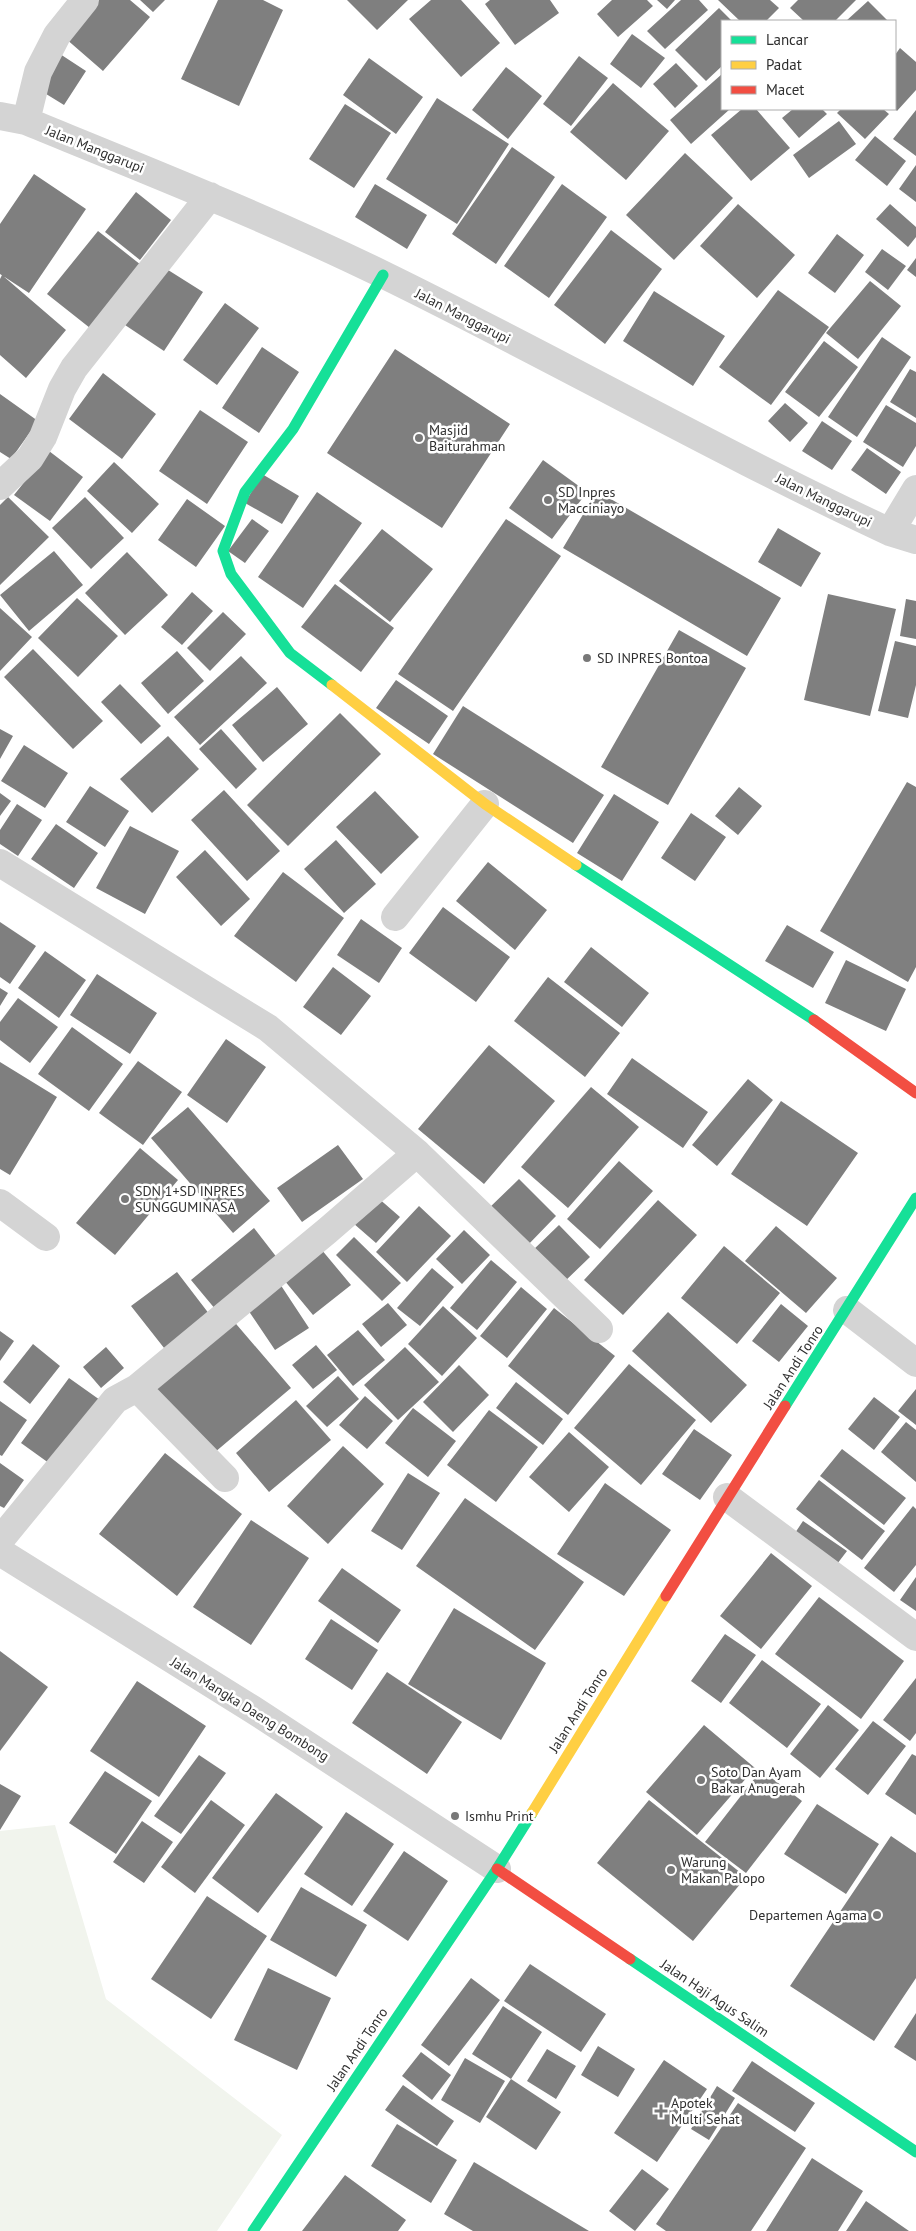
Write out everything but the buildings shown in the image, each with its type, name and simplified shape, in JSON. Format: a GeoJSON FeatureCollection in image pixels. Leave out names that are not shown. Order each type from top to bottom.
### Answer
{"type":"FeatureCollection","features":[{"type":"Feature","properties":{"kind":"street"},"geometry":{"type":"LineString","coordinates":[[26,121],[38,72],[57,35],[86,0]]}},
{"type":"Feature","properties":{"kind":"street","name":"Jalan Manggarupi"},"geometry":{"type":"LineString","coordinates":[[0,116],[26,121],[210,196],[383,275],[724,452],[890,532],[916,540]]}},
{"type":"Feature","properties":{"kind":"street"},"geometry":{"type":"LineString","coordinates":[[0,486],[30,458],[43,437],[62,389],[74,368],[210,196]]}},
{"type":"Feature","properties":{"kind":"street"},"geometry":{"type":"LineString","coordinates":[[383,275],[293,429],[245,492],[223,551],[231,574],[290,653],[485,804],[632,903],[796,1007],[916,1093]]}},
{"type":"Feature","properties":{"kind":"street"},"geometry":{"type":"LineString","coordinates":[[890,532],[916,489]]}},
{"type":"Feature","properties":{"kind":"street"},"geometry":{"type":"LineString","coordinates":[[395,917],[485,804]]}},
{"type":"Feature","properties":{"kind":"street"},"geometry":{"type":"LineString","coordinates":[[0,863],[268,1028],[417,1153],[599,1329]]}},
{"type":"Feature","properties":{"kind":"street"},"geometry":{"type":"LineString","coordinates":[[0,1540],[115,1400],[137,1388],[320,1237],[417,1153]]}},
{"type":"Feature","properties":{"kind":"street","name":"Jalan Andi Tonro"},"geometry":{"type":"LineString","coordinates":[[252,2231],[498,1869],[727,1497],[847,1310],[916,1198]]}},
{"type":"Feature","properties":{"kind":"street"},"geometry":{"type":"LineString","coordinates":[[0,1203],[46,1237]]}},
{"type":"Feature","properties":{"kind":"street"},"geometry":{"type":"LineString","coordinates":[[847,1310],[916,1363]]}},
{"type":"Feature","properties":{"kind":"street"},"geometry":{"type":"LineString","coordinates":[[137,1388],[225,1478]]}},
{"type":"Feature","properties":{"kind":"street"},"geometry":{"type":"LineString","coordinates":[[727,1497],[916,1638]]}},
{"type":"Feature","properties":{"kind":"street","name":"Jalan Mangka Daeng Bombong"},"geometry":{"type":"LineString","coordinates":[[0,1552],[252,1709],[498,1869]]}},
{"type":"Feature","properties":{"kind":"street","name":"Jalan Haji Agus Salim"},"geometry":{"type":"LineString","coordinates":[[498,1869],[916,2152]]}},
{"type":"Feature","properties":{"kind":"shaded area"},"geometry":{"type":"Polygon","coordinates":[[[55,1825],[106,1999],[282,2135],[217,2231],[0,2231],[0,1831],[55,1825]]]}},
{"type":"Feature","properties":{"kind":"traffic: fast"},"geometry":{"type":"LineString","coordinates":[[332,685],[290,653],[231,574],[223,551],[245,492],[293,429],[383,275]]}},
{"type":"Feature","properties":{"kind":"traffic: fast"},"geometry":{"type":"LineString","coordinates":[[576,865],[814,1020]]}},
{"type":"Feature","properties":{"kind":"traffic: fast"},"geometry":{"type":"LineString","coordinates":[[785,1406],[916,1198]]}},
{"type":"Feature","properties":{"kind":"traffic: fast"},"geometry":{"type":"LineString","coordinates":[[253,2231],[497,1869],[532,1813]]}},
{"type":"Feature","properties":{"kind":"traffic: fast"},"geometry":{"type":"LineString","coordinates":[[630,1959],[916,2152]]}},
{"type":"Feature","properties":{"kind":"traffic: slow"},"geometry":{"type":"LineString","coordinates":[[332,685],[485,804],[576,865]]}},
{"type":"Feature","properties":{"kind":"traffic: slow"},"geometry":{"type":"LineString","coordinates":[[532,1813],[666,1596]]}},
{"type":"Feature","properties":{"kind":"traffic: jam"},"geometry":{"type":"LineString","coordinates":[[814,1020],[916,1093]]}},
{"type":"Feature","properties":{"kind":"traffic: jam"},"geometry":{"type":"LineString","coordinates":[[666,1596],[785,1406]]}},
{"type":"Feature","properties":{"kind":"traffic: jam"},"geometry":{"type":"LineString","coordinates":[[497,1869],[630,1959]]}},
{"type":"Feature","properties":{"kind":"place","name":"Masjid Baiturahman"},"geometry":{"type":"Point","coordinates":[419,438]}},
{"type":"Feature","properties":{"kind":"place","name":"SD Inpres Macciniayo"},"geometry":{"type":"Point","coordinates":[548,500]}},
{"type":"Feature","properties":{"kind":"place","name":"SD INPRES Bontoa"},"geometry":{"type":"Point","coordinates":[587,658]}},
{"type":"Feature","properties":{"kind":"place","name":"SDN 1+SD INPRES SUNGGUMINASA"},"geometry":{"type":"Point","coordinates":[125,1199]}},
{"type":"Feature","properties":{"kind":"place","name":"Soto Dan Ayam Bakar Anugerah"},"geometry":{"type":"Point","coordinates":[701,1780]}},
{"type":"Feature","properties":{"kind":"place","name":"Ismhu Print"},"geometry":{"type":"Point","coordinates":[455,1816]}},
{"type":"Feature","properties":{"kind":"place","name":"Warung Makan Palopo"},"geometry":{"type":"Point","coordinates":[671,1870]}},
{"type":"Feature","properties":{"kind":"place","name":"Departemen Agama"},"geometry":{"type":"Point","coordinates":[877,1915]}},
{"type":"Feature","properties":{"kind":"place","name":"Apotek Multi Sehat"},"geometry":{"type":"Point","coordinates":[661,2111]}}]}
